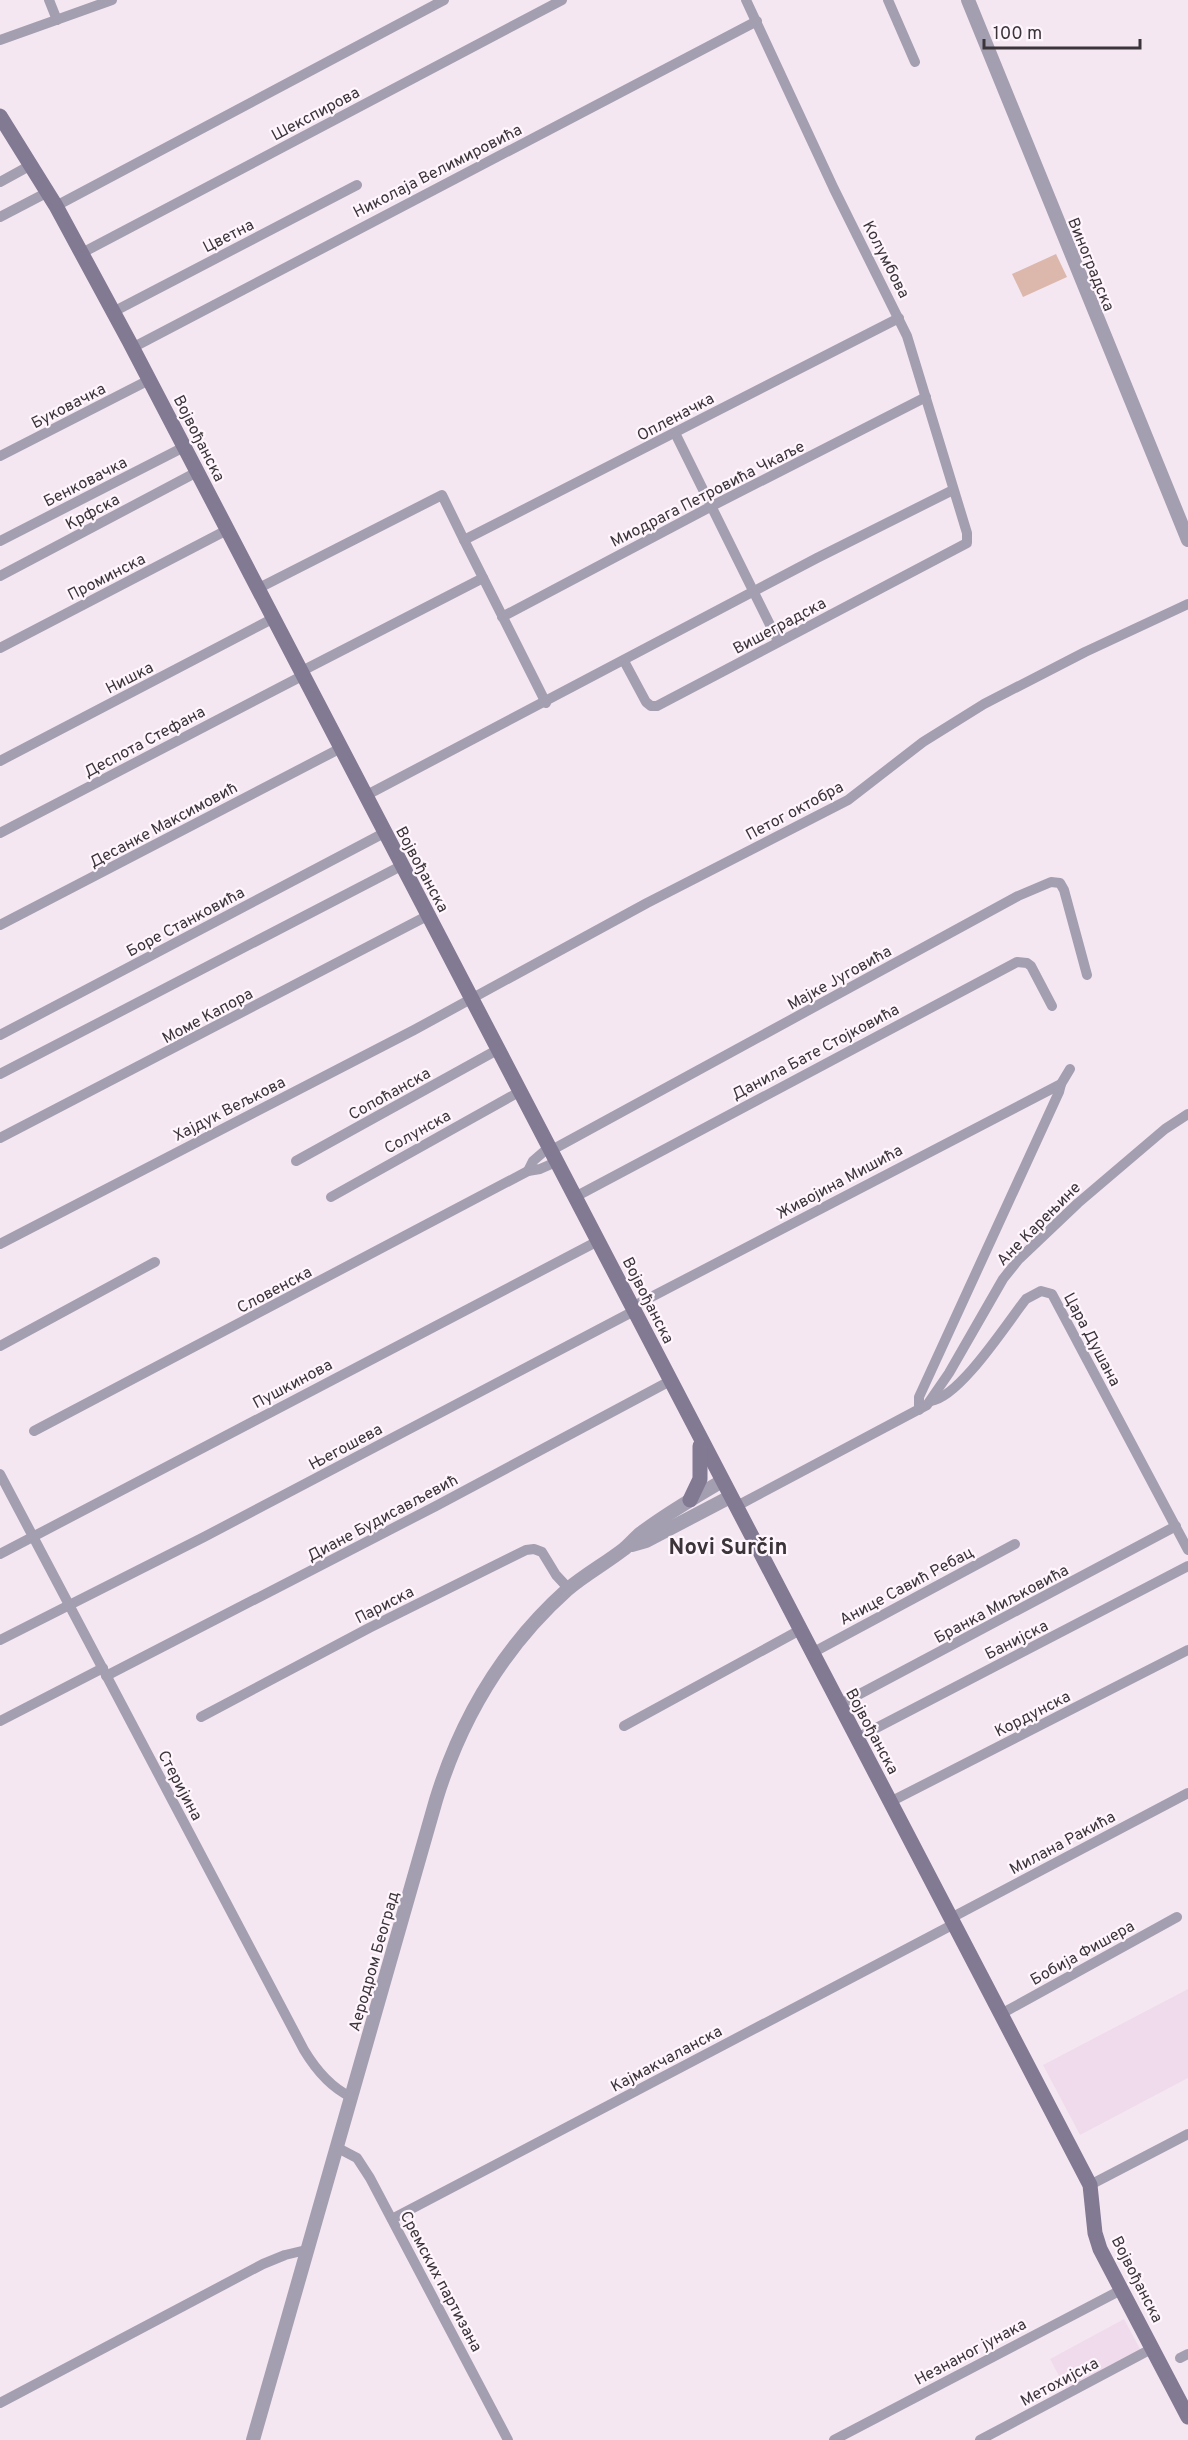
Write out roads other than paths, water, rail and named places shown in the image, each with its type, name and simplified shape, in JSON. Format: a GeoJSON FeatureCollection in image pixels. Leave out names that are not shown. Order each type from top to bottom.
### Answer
{"type":"FeatureCollection","features":[{"type":"Feature","properties":{"kind":"main road","name":"Војвођанска"},"geometry":{"type":"LineString","coordinates":[[0,116],[48,192],[82,252],[1090,2185],[1095,2233],[1100,2249],[1188,2417]]}},
{"type":"Feature","properties":{"kind":"main road"},"geometry":{"type":"LineString","coordinates":[[690,1500],[698,1486],[701,1472],[699,1437]]}},
{"type":"Feature","properties":{"kind":"street"},"geometry":{"type":"LineString","coordinates":[[49,0],[57,20]]}},
{"type":"Feature","properties":{"kind":"street"},"geometry":{"type":"LineString","coordinates":[[0,40],[112,0]]}},
{"type":"Feature","properties":{"kind":"street"},"geometry":{"type":"LineString","coordinates":[[56,206],[444,0]]}},
{"type":"Feature","properties":{"kind":"street","name":"Шекспирова"},"geometry":{"type":"LineString","coordinates":[[82,252],[562,0]]}},
{"type":"Feature","properties":{"kind":"street","name":"Колумбова"},"geometry":{"type":"LineString","coordinates":[[746,0],[834,189],[899,318],[926,397],[967,533],[967,543]]}},
{"type":"Feature","properties":{"kind":"street"},"geometry":{"type":"LineString","coordinates":[[888,0],[915,62]]}},
{"type":"Feature","properties":{"kind":"street","name":"Виноградска"},"geometry":{"type":"LineString","coordinates":[[968,0],[1188,540]]}},
{"type":"Feature","properties":{"kind":"street","name":"Николаја Велимировића"},"geometry":{"type":"LineString","coordinates":[[132,348],[757,21]]}},
{"type":"Feature","properties":{"kind":"street"},"geometry":{"type":"LineString","coordinates":[[0,182],[31,165]]}},
{"type":"Feature","properties":{"kind":"street","name":"Цветна"},"geometry":{"type":"LineString","coordinates":[[113,312],[357,184]]}},
{"type":"Feature","properties":{"kind":"street"},"geometry":{"type":"LineString","coordinates":[[0,217],[48,192]]}},
{"type":"Feature","properties":{"kind":"street","name":"Опленачка"},"geometry":{"type":"LineString","coordinates":[[464,540],[899,318]]}},
{"type":"Feature","properties":{"kind":"street","name":"Буковачка"},"geometry":{"type":"LineString","coordinates":[[0,456],[149,380]]}},
{"type":"Feature","properties":{"kind":"street","name":"Миодрага Петровића Чкаље"},"geometry":{"type":"LineString","coordinates":[[502,617],[710,507],[926,397]]}},
{"type":"Feature","properties":{"kind":"street"},"geometry":{"type":"LineString","coordinates":[[675,433],[778,641]]}},
{"type":"Feature","properties":{"kind":"street","name":"Бенковачка"},"geometry":{"type":"LineString","coordinates":[[0,541],[184,447]]}},
{"type":"Feature","properties":{"kind":"street","name":"Крфска"},"geometry":{"type":"LineString","coordinates":[[0,576],[197,472]]}},
{"type":"Feature","properties":{"kind":"street"},"geometry":{"type":"LineString","coordinates":[[364,796],[546,703],[753,592],[954,490]]}},
{"type":"Feature","properties":{"kind":"street"},"geometry":{"type":"LineString","coordinates":[[257,589],[442,495],[546,703]]}},
{"type":"Feature","properties":{"kind":"street","name":"Проминска"},"geometry":{"type":"LineString","coordinates":[[0,648],[227,530]]}},
{"type":"Feature","properties":{"kind":"street","name":"Вишеградска"},"geometry":{"type":"LineString","coordinates":[[624,661],[646,702],[654,707],[664,704],[778,641],[963,548],[967,543]]}},
{"type":"Feature","properties":{"kind":"street"},"geometry":{"type":"LineString","coordinates":[[301,674],[483,578]]}},
{"type":"Feature","properties":{"kind":"street","name":"Петог октобра"},"geometry":{"type":"LineString","coordinates":[[471,999],[647,903],[848,800],[923,742],[984,704],[1188,604]]}},
{"type":"Feature","properties":{"kind":"street","name":"Нишка"},"geometry":{"type":"LineString","coordinates":[[0,761],[272,619]]}},
{"type":"Feature","properties":{"kind":"street","name":"Деспота Стефана"},"geometry":{"type":"LineString","coordinates":[[0,833],[301,674]]}},
{"type":"Feature","properties":{"kind":"street","name":"Десанке Максимовић"},"geometry":{"type":"LineString","coordinates":[[0,926],[339,748]]}},
{"type":"Feature","properties":{"kind":"street","name":"Боре Станковића"},"geometry":{"type":"LineString","coordinates":[[0,1035],[384,833]]}},
{"type":"Feature","properties":{"kind":"street"},"geometry":{"type":"LineString","coordinates":[[0,1074],[401,866]]}},
{"type":"Feature","properties":{"kind":"street","name":"Мајке Југовића"},"geometry":{"type":"LineString","coordinates":[[552,1154],[1018,896],[1051,882],[1060,883],[1064,890],[1087,975]]}},
{"type":"Feature","properties":{"kind":"street","name":"Моме Капора"},"geometry":{"type":"LineString","coordinates":[[0,1138],[427,916]]}},
{"type":"Feature","properties":{"kind":"street","name":"Данила Бате Стојковића"},"geometry":{"type":"LineString","coordinates":[[575,1197],[1017,962],[1031,966],[1052,1006]]}},
{"type":"Feature","properties":{"kind":"street","name":"Хајдук Вељкова"},"geometry":{"type":"LineString","coordinates":[[0,1244],[471,999]]}},
{"type":"Feature","properties":{"kind":"street","name":"Сопоћанска"},"geometry":{"type":"LineString","coordinates":[[296,1161],[497,1050]]}},
{"type":"Feature","properties":{"kind":"street"},"geometry":{"type":"LineString","coordinates":[[1061,1084],[1070,1069]]}},
{"type":"Feature","properties":{"kind":"street","name":"Ане Карењине"},"geometry":{"type":"LineString","coordinates":[[920,1410],[920,1397],[1061,1084]]}},
{"type":"Feature","properties":{"kind":"street","name":"Живојина Мишића"},"geometry":{"type":"LineString","coordinates":[[633,1309],[1061,1084]]}},
{"type":"Feature","properties":{"kind":"street","name":"Солунска"},"geometry":{"type":"LineString","coordinates":[[331,1197],[519,1092]]}},
{"type":"Feature","properties":{"kind":"street","name":"Ане Карењине"},"geometry":{"type":"LineString","coordinates":[[733,1502],[920,1410],[931,1401],[1003,1280],[1019,1259],[1078,1203],[1165,1130],[1188,1114]]}},
{"type":"Feature","properties":{"kind":"street","name":"Словенска"},"geometry":{"type":"LineString","coordinates":[[34,1431],[528,1171],[552,1154]]}},
{"type":"Feature","properties":{"kind":"street","name":"Пушкинова"},"geometry":{"type":"LineString","coordinates":[[0,1554],[598,1241]]}},
{"type":"Feature","properties":{"kind":"street"},"geometry":{"type":"LineString","coordinates":[[0,1346],[155,1262]]}},
{"type":"Feature","properties":{"kind":"street","name":"Цара Душана"},"geometry":{"type":"LineString","coordinates":[[931,1401],[942,1398],[958,1386],[1026,1299],[1033,1293],[1046,1291],[1057,1299],[1188,1550]]}},
{"type":"Feature","properties":{"kind":"street","name":"Његошева"},"geometry":{"type":"LineString","coordinates":[[0,1640],[204,1537],[633,1309]]}},
{"type":"Feature","properties":{"kind":"street","name":"Диане Будисављевић"},"geometry":{"type":"LineString","coordinates":[[0,1721],[105,1672],[436,1506],[670,1382]]}},
{"type":"Feature","properties":{"kind":"street","name":"Стеријина"},"geometry":{"type":"LineString","coordinates":[[0,1474],[304,2050],[312,2064],[332,2085],[351,2097]]}},
{"type":"Feature","properties":{"kind":"street","name":"Аеродром Београд"},"geometry":{"type":"LineString","coordinates":[[253,2440],[306,2250],[452,1754],[484,1690],[508,1653],[542,1614],[569,1589],[625,1548],[640,1534],[722,1481]]}},
{"type":"Feature","properties":{"kind":"street","name":"Аеродром Београд"},"geometry":{"type":"LineString","coordinates":[[625,1548],[733,1502]]}},
{"type":"Feature","properties":{"kind":"street","name":"Бранка Миљковића"},"geometry":{"type":"LineString","coordinates":[[839,1705],[1176,1526]]}},
{"type":"Feature","properties":{"kind":"street","name":"Анице Савић Ребац"},"geometry":{"type":"LineString","coordinates":[[812,1653],[1015,1544]]}},
{"type":"Feature","properties":{"kind":"street","name":"Париска"},"geometry":{"type":"LineString","coordinates":[[201,1717],[369,1628],[526,1550],[534,1549],[542,1552],[556,1575],[569,1589]]}},
{"type":"Feature","properties":{"kind":"street","name":"Банијска"},"geometry":{"type":"LineString","coordinates":[[857,1738],[1188,1566]]}},
{"type":"Feature","properties":{"kind":"street"},"geometry":{"type":"LineString","coordinates":[[624,1726],[800,1630]]}},
{"type":"Feature","properties":{"kind":"street","name":"Кордунска"},"geometry":{"type":"LineString","coordinates":[[890,1802],[1188,1650]]}},
{"type":"Feature","properties":{"kind":"street","name":"Милана Ракића"},"geometry":{"type":"LineString","coordinates":[[952,1921],[1188,1793]]}},
{"type":"Feature","properties":{"kind":"street","name":"Бобија Фишера"},"geometry":{"type":"LineString","coordinates":[[1001,2014],[1177,1917]]}},
{"type":"Feature","properties":{"kind":"street","name":"Кајмакчаланска"},"geometry":{"type":"LineString","coordinates":[[392,2219],[952,1921]]}},
{"type":"Feature","properties":{"kind":"street"},"geometry":{"type":"LineString","coordinates":[[1090,2185],[1188,2134]]}},
{"type":"Feature","properties":{"kind":"street","name":"Сремских партизана"},"geometry":{"type":"LineString","coordinates":[[336,2147],[357,2158],[363,2166],[508,2440]]}},
{"type":"Feature","properties":{"kind":"street"},"geometry":{"type":"LineString","coordinates":[[0,2403],[263,2264],[306,2250]]}},
{"type":"Feature","properties":{"kind":"street","name":"Незнаног јунака"},"geometry":{"type":"LineString","coordinates":[[834,2440],[1121,2290]]}},
{"type":"Feature","properties":{"kind":"street","name":"Метохијска"},"geometry":{"type":"LineString","coordinates":[[980,2440],[1153,2348]]}},
{"type":"Feature","properties":{"kind":"district","name":"Novi Surčin"},"geometry":{"type":"Point","coordinates":[728,1546]}}]}
